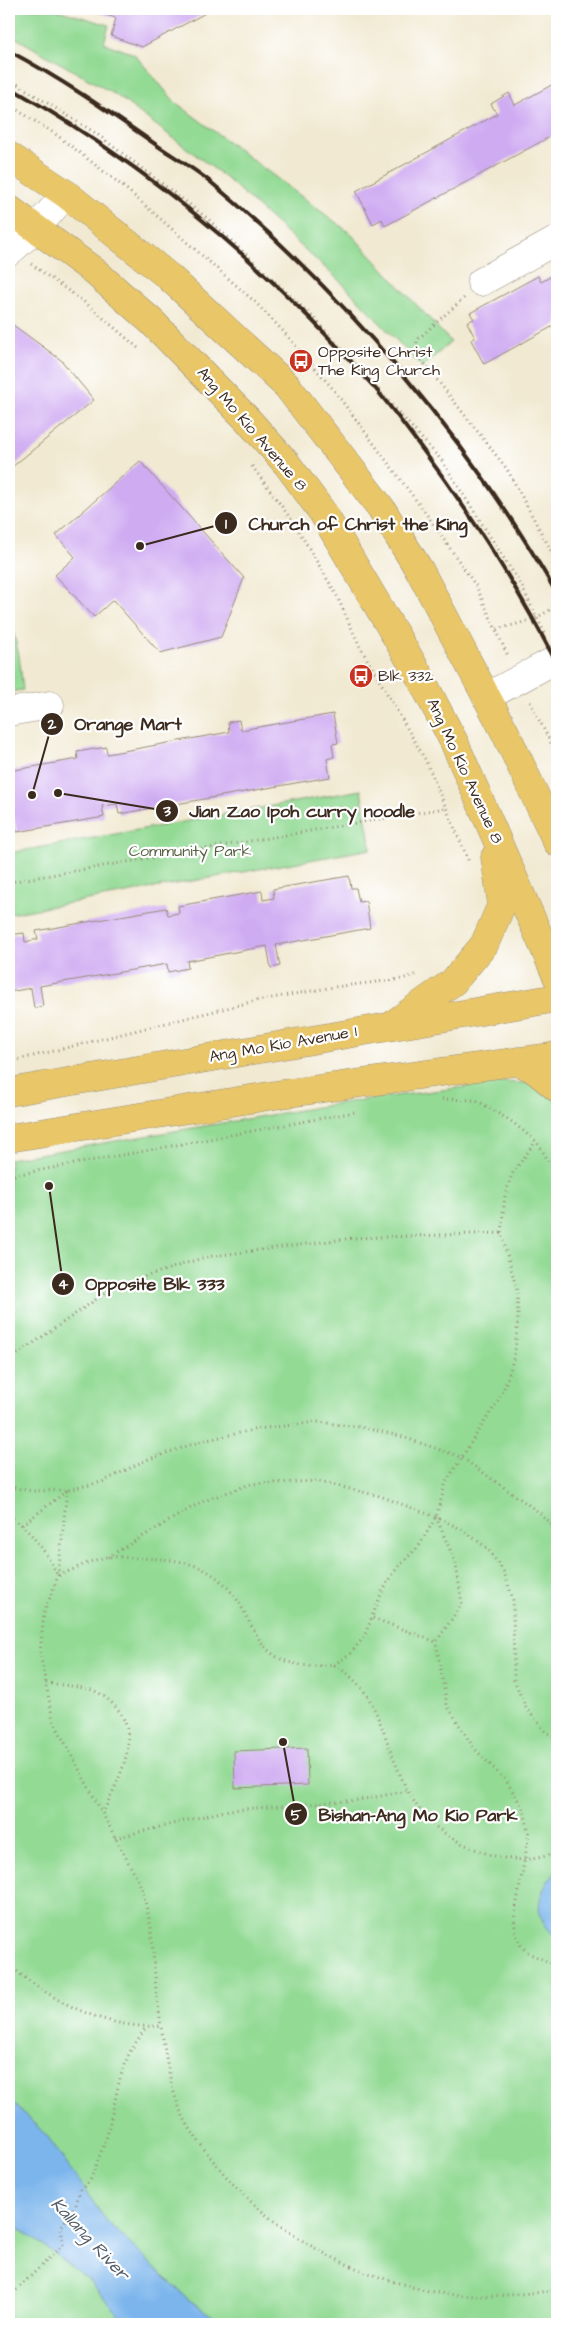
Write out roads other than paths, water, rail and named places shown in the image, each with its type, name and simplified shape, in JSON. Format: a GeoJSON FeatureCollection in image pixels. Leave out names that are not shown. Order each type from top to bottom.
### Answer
{"type":"FeatureCollection","features":[{"type":"Feature","properties":{"kind":"main road"},"geometry":{"type":"LineString","coordinates":[[9,156],[66,194],[169,277],[287,386],[381,508],[420,571],[505,732],[557,842]]}},
{"type":"Feature","properties":{"kind":"main road","name":"Ang Mo Kio Avenue 8"},"geometry":{"type":"LineString","coordinates":[[9,209],[94,271],[152,322],[201,370],[288,464],[338,536],[419,675],[454,742],[557,977]]}},
{"type":"Feature","properties":{"kind":"main road"},"geometry":{"type":"LineString","coordinates":[[391,1025],[454,982],[484,945],[502,904],[491,826]]}},
{"type":"Feature","properties":{"kind":"main road","name":"Ang Mo Kio Avenue 1"},"geometry":{"type":"LineString","coordinates":[[9,1092],[557,998]]}},
{"type":"Feature","properties":{"kind":"main road"},"geometry":{"type":"LineString","coordinates":[[9,1138],[276,1095],[557,1056]]}},
{"type":"Feature","properties":{"kind":"main road"},"geometry":{"type":"LineString","coordinates":[[518,1061],[535,1070],[557,1088]]}},
{"type":"Feature","properties":{"kind":"lane"},"geometry":{"type":"LineString","coordinates":[[11,250],[36,228],[66,194]]}},
{"type":"Feature","properties":{"kind":"lane"},"geometry":{"type":"LineString","coordinates":[[481,282],[557,240]]}},
{"type":"Feature","properties":{"kind":"lane"},"geometry":{"type":"LineString","coordinates":[[486,697],[553,650]]}},
{"type":"Feature","properties":{"kind":"lane"},"geometry":{"type":"LineString","coordinates":[[9,712],[50,705]]}},
{"type":"Feature","properties":{"kind":"water"},"geometry":{"type":"Polygon","coordinates":[[[557,1870],[557,1938],[543,1921],[539,1905],[544,1888],[557,1870]]]}},
{"type":"Feature","properties":{"kind":"water","name":"Kallang River"},"geometry":{"type":"Polygon","coordinates":[[[9,2099],[48,2137],[107,2222],[188,2299],[224,2324],[126,2324],[88,2279],[30,2236],[9,2224],[9,2099]]]}},
{"type":"Feature","properties":{"kind":"waterway"},"geometry":{"type":"LineString","coordinates":[[114,2324],[127,2313]]}},
{"type":"Feature","properties":{"kind":"railway"},"geometry":{"type":"LineString","coordinates":[[9,51],[84,95],[199,173],[263,228],[311,274],[358,323],[446,427],[486,482],[557,594]]}},
{"type":"Feature","properties":{"kind":"railway"},"geometry":{"type":"LineString","coordinates":[[9,87],[60,117],[109,150],[204,222],[249,260],[334,343],[384,399],[454,492],[508,576],[557,664]]}},
{"type":"Feature","properties":{"kind":"place","name":"Opposite Christ The King Church"},"geometry":{"type":"Point","coordinates":[301,361]}},
{"type":"Feature","properties":{"kind":"place","name":"Church of Christ the King"},"geometry":{"type":"Point","coordinates":[140,546]}},
{"type":"Feature","properties":{"kind":"place","name":"Blk 332"},"geometry":{"type":"Point","coordinates":[361,676]}},
{"type":"Feature","properties":{"kind":"place","name":"Jian Zao Ipoh curry noodle"},"geometry":{"type":"Point","coordinates":[58,793]}},
{"type":"Feature","properties":{"kind":"place","name":"Orange Mart"},"geometry":{"type":"Point","coordinates":[32,795]}},
{"type":"Feature","properties":{"kind":"place","name":"Opposite Blk 333"},"geometry":{"type":"Point","coordinates":[49,1186]}},
{"type":"Feature","properties":{"kind":"place","name":"Bishan-Ang Mo Kio Park"},"geometry":{"type":"Point","coordinates":[283,1742]}},
{"type":"Feature","properties":{"kind":"park label","name":"Community Park"},"geometry":{"type":"Point","coordinates":[190,851]}}]}
